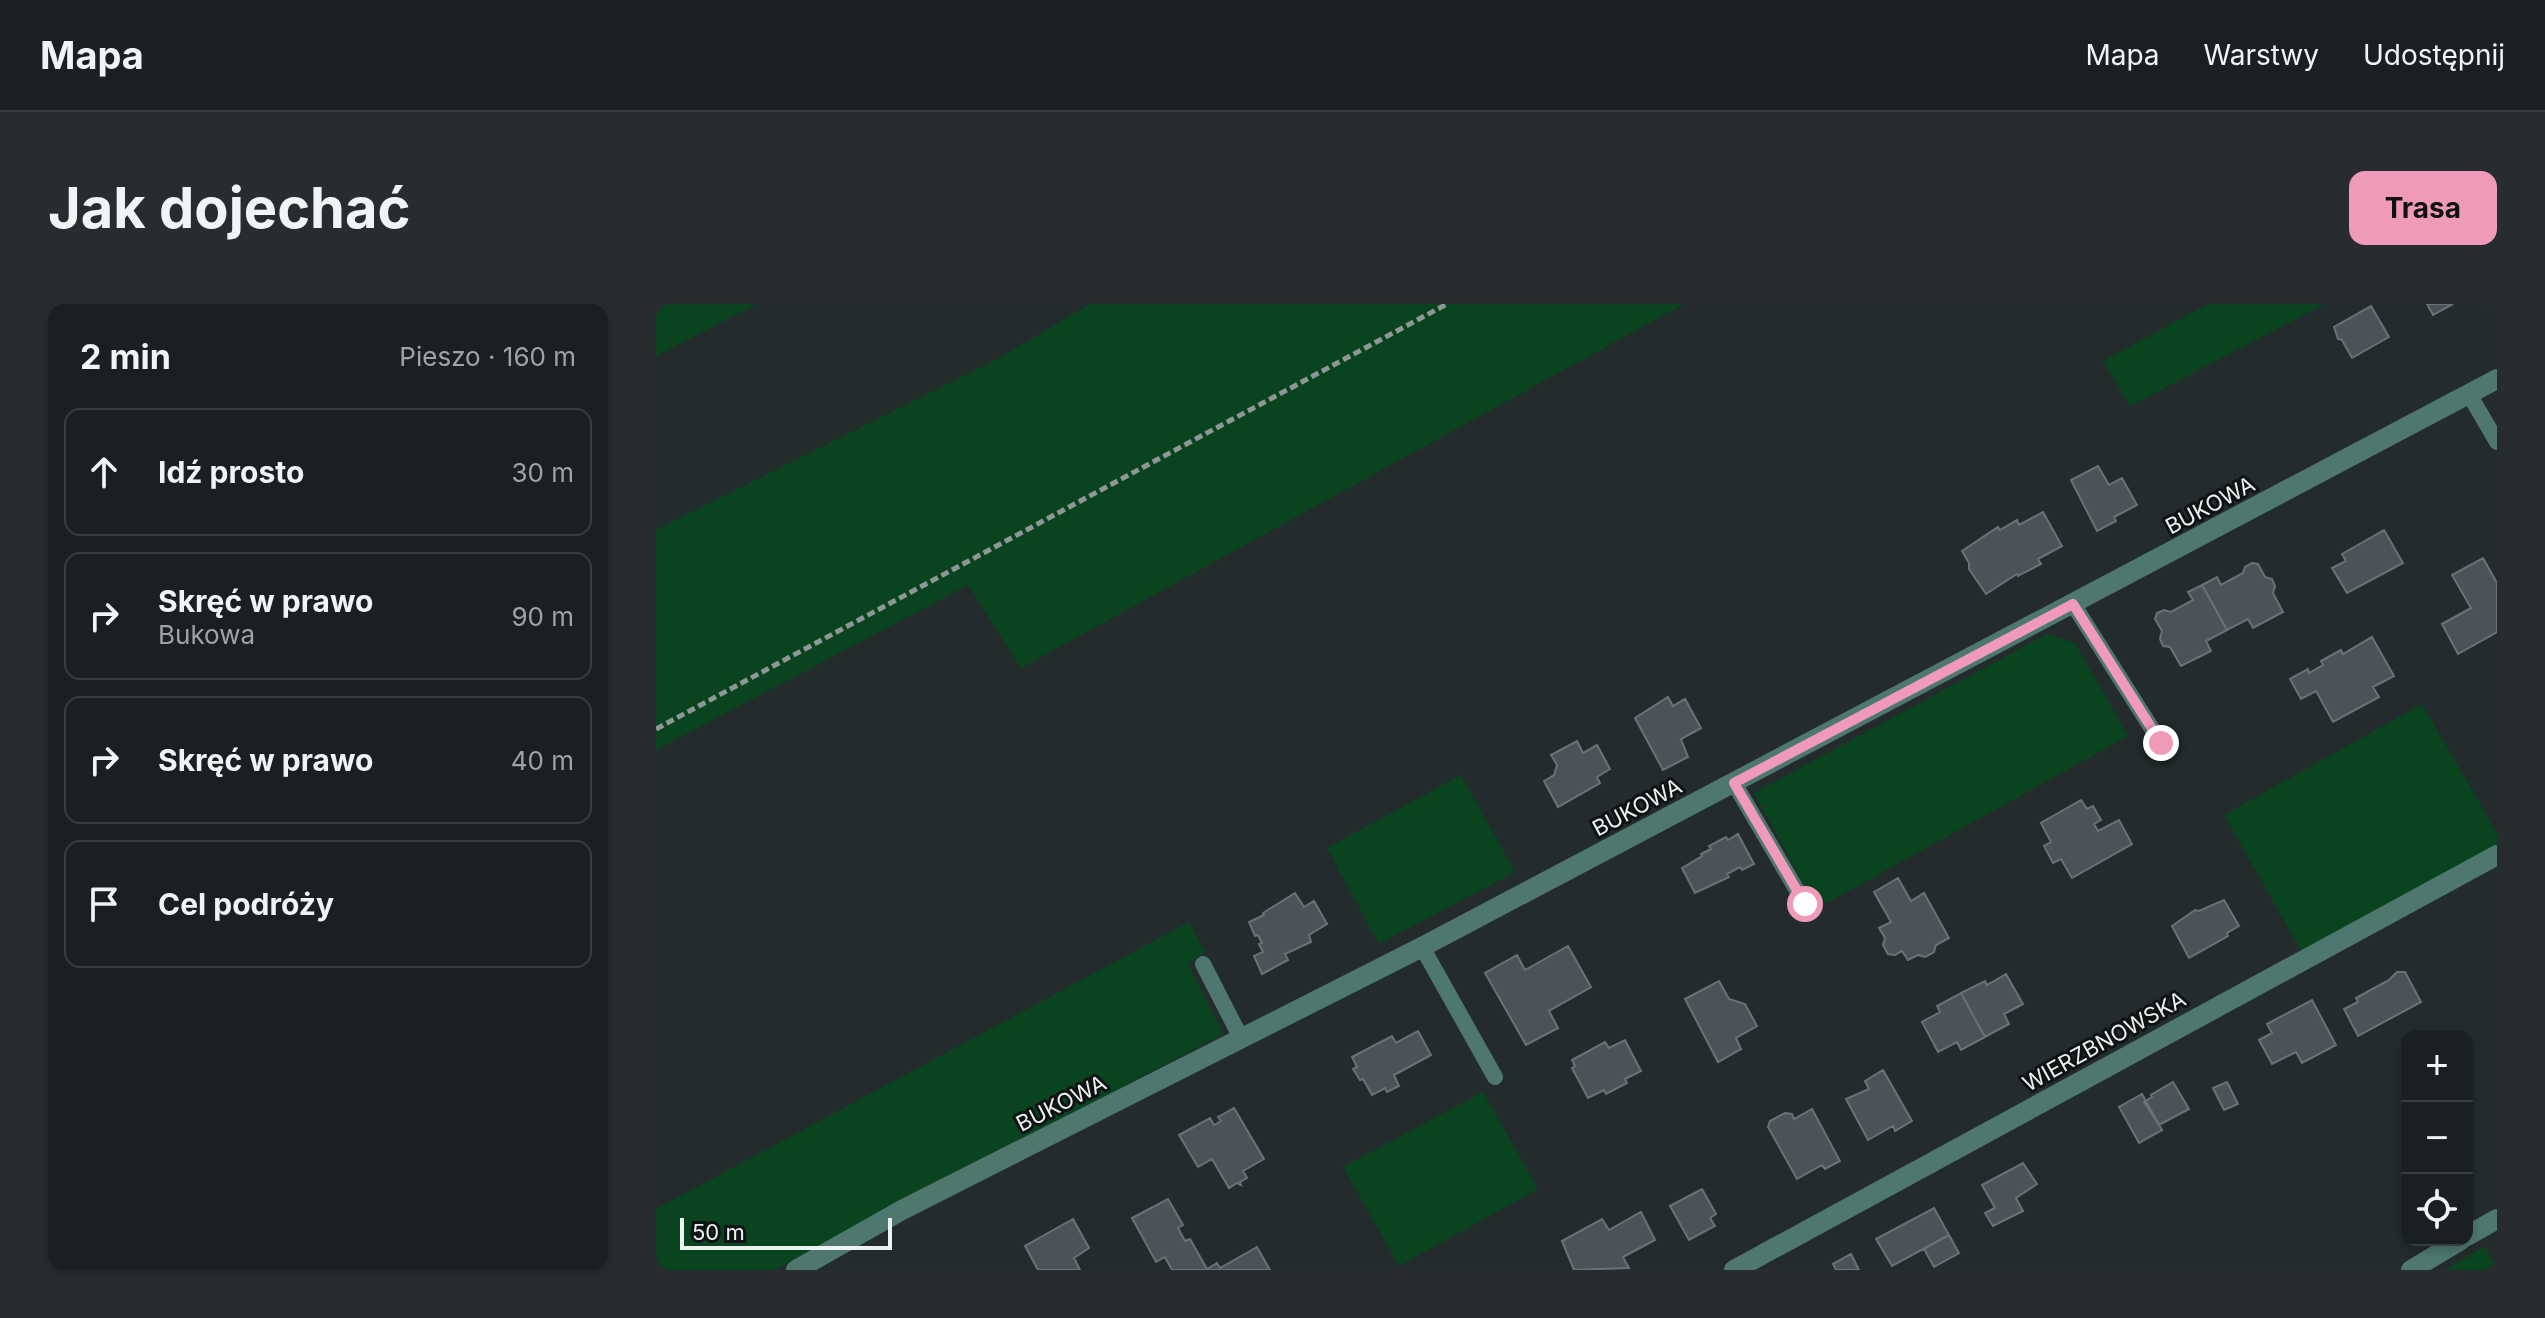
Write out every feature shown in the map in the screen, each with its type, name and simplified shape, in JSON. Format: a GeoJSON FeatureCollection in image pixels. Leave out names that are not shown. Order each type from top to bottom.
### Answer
{"type":"FeatureCollection","features":[{"type":"Feature","properties":{"kind":"street","name":"BUKOWA"},"geometry":{"type":"LineString","coordinates":[[796,1270],[902,1210],[1422,947],[2497,379]]}},
{"type":"Feature","properties":{"kind":"street","name":"WIERZBNOWSKA"},"geometry":{"type":"LineString","coordinates":[[1734,1270],[2497,855]]}},
{"type":"Feature","properties":{"kind":"street"},"geometry":{"type":"LineString","coordinates":[[2473,1233],[2497,1219]]}},
{"type":"Feature","properties":{"kind":"street"},"geometry":{"type":"LineString","coordinates":[[2411,1270],[2451,1246]]}},
{"type":"Feature","properties":{"kind":"lane"},"geometry":{"type":"LineString","coordinates":[[2469,394],[2497,442]]}},
{"type":"Feature","properties":{"kind":"lane"},"geometry":{"type":"LineString","coordinates":[[2073,604],[2161,743]]}},
{"type":"Feature","properties":{"kind":"lane"},"geometry":{"type":"LineString","coordinates":[[1734,783],[1805,904]]}},
{"type":"Feature","properties":{"kind":"lane"},"geometry":{"type":"LineString","coordinates":[[1422,947],[1495,1077]]}},
{"type":"Feature","properties":{"kind":"lane"},"geometry":{"type":"LineString","coordinates":[[1203,964],[1242,1040]]}},
{"type":"Feature","properties":{"kind":"path"},"geometry":{"type":"LineString","coordinates":[[656,729],[1447,304]]}},
{"type":"Feature","properties":{"kind":"green space"},"geometry":{"type":"Polygon","coordinates":[[[656,304],[757,304],[656,356],[656,304]]]}},
{"type":"Feature","properties":{"kind":"green space"},"geometry":{"type":"Polygon","coordinates":[[[1090,304],[1684,304],[1021,668],[968,585],[656,750],[656,530],[999,358],[1090,304]]]}},
{"type":"Feature","properties":{"kind":"green space"},"geometry":{"type":"Polygon","coordinates":[[[2208,304],[2325,304],[2130,406],[2103,361],[2208,304]]]}},
{"type":"Feature","properties":{"kind":"green space"},"geometry":{"type":"Polygon","coordinates":[[[2047,634],[2075,643],[2128,736],[1827,903],[1812,899],[1754,793],[2047,634]]]}},
{"type":"Feature","properties":{"kind":"green space"},"geometry":{"type":"Polygon","coordinates":[[[2422,704],[2497,833],[2497,844],[2302,952],[2224,815],[2422,704]]]}},
{"type":"Feature","properties":{"kind":"green space"},"geometry":{"type":"Polygon","coordinates":[[[1461,775],[1515,872],[1379,944],[1327,848],[1461,775]]]}},
{"type":"Feature","properties":{"kind":"green space"},"geometry":{"type":"Polygon","coordinates":[[[1189,922],[1205,952],[1188,964],[1223,1034],[774,1270],[656,1270],[656,1209],[1189,922]]]}},
{"type":"Feature","properties":{"kind":"green space"},"geometry":{"type":"Polygon","coordinates":[[[1483,1092],[1538,1189],[1399,1266],[1343,1167],[1483,1092]]]}},
{"type":"Feature","properties":{"kind":"green space"},"geometry":{"type":"Polygon","coordinates":[[[2485,1246],[2497,1270],[2444,1270],[2485,1246]]]}},
{"type":"Feature","properties":{"kind":"building"},"geometry":{"type":"Polygon","coordinates":[[[2427,304],[2453,304],[2433,315],[2427,304]]]}},
{"type":"Feature","properties":{"kind":"building"},"geometry":{"type":"Polygon","coordinates":[[[2371,306],[2389,337],[2352,358],[2342,340],[2338,339],[2334,327],[2371,306]]]}},
{"type":"Feature","properties":{"kind":"building"},"geometry":{"type":"Polygon","coordinates":[[[2098,466],[2109,485],[2122,478],[2137,505],[2114,517],[2116,521],[2097,531],[2071,480],[2098,466]]]}},
{"type":"Feature","properties":{"kind":"building"},"geometry":{"type":"Polygon","coordinates":[[[2043,512],[2062,546],[2038,559],[2041,564],[2017,574],[1986,594],[1969,569],[1962,551],[1998,527],[2000,530],[2017,520],[2019,525],[2043,512]]]}},
{"type":"Feature","properties":{"kind":"building"},"geometry":{"type":"Polygon","coordinates":[[[2384,530],[2403,563],[2347,593],[2332,568],[2346,561],[2342,554],[2384,530]]]}},
{"type":"Feature","properties":{"kind":"building"},"geometry":{"type":"Polygon","coordinates":[[[2483,558],[2497,583],[2497,632],[2458,654],[2442,624],[2471,608],[2452,575],[2483,558]]]}},
{"type":"Feature","properties":{"kind":"building"},"geometry":{"type":"Polygon","coordinates":[[[2258,564],[2265,577],[2272,579],[2275,586],[2273,593],[2283,612],[2253,628],[2248,619],[2227,630],[2202,585],[2217,577],[2221,585],[2243,573],[2245,567],[2258,564]]]}},
{"type":"Feature","properties":{"kind":"building"},"geometry":{"type":"Polygon","coordinates":[[[2202,585],[2227,630],[2206,641],[2211,651],[2181,666],[2170,647],[2163,646],[2160,639],[2162,631],[2155,619],[2157,613],[2164,610],[2171,612],[2193,600],[2188,592],[2202,585]]]}},
{"type":"Feature","properties":{"kind":"building"},"geometry":{"type":"Polygon","coordinates":[[[2372,637],[2394,676],[2373,687],[2379,697],[2333,722],[2316,691],[2301,699],[2290,679],[2308,669],[2309,673],[2323,665],[2321,661],[2341,650],[2343,654],[2372,637]]]}},
{"type":"Feature","properties":{"kind":"building"},"geometry":{"type":"Polygon","coordinates":[[[1668,697],[1673,706],[1685,699],[1701,728],[1681,739],[1688,757],[1663,770],[1635,718],[1668,697]]]}},
{"type":"Feature","properties":{"kind":"building"},"geometry":{"type":"Polygon","coordinates":[[[1577,741],[1583,753],[1597,745],[1610,769],[1597,777],[1600,783],[1558,807],[1544,781],[1554,775],[1557,765],[1551,755],[1577,741]]]}},
{"type":"Feature","properties":{"kind":"building"},"geometry":{"type":"Polygon","coordinates":[[[2081,800],[2087,809],[2093,806],[2101,820],[2094,824],[2098,831],[2119,820],[2132,844],[2072,878],[2061,859],[2053,863],[2044,846],[2051,842],[2041,823],[2081,800]]]}},
{"type":"Feature","properties":{"kind":"building"},"geometry":{"type":"Polygon","coordinates":[[[1738,834],[1754,864],[1742,870],[1740,867],[1727,874],[1729,877],[1695,893],[1682,868],[1711,849],[1709,846],[1738,834]]]}},
{"type":"Feature","properties":{"kind":"building"},"geometry":{"type":"Polygon","coordinates":[[[1898,878],[1911,901],[1924,893],[1949,938],[1936,945],[1934,952],[1925,957],[1918,955],[1908,960],[1902,951],[1895,955],[1888,954],[1883,945],[1885,938],[1879,928],[1891,922],[1874,892],[1898,878]]]}},
{"type":"Feature","properties":{"kind":"building"},"geometry":{"type":"Polygon","coordinates":[[[1295,893],[1304,907],[1314,901],[1327,924],[1309,935],[1311,942],[1285,954],[1288,960],[1262,974],[1254,956],[1263,952],[1259,944],[1262,943],[1249,922],[1295,893]]]}},
{"type":"Feature","properties":{"kind":"building"},"geometry":{"type":"Polygon","coordinates":[[[2224,900],[2239,926],[2227,933],[2228,936],[2189,958],[2172,926],[2195,910],[2224,900]]]}},
{"type":"Feature","properties":{"kind":"building"},"geometry":{"type":"Polygon","coordinates":[[[1568,946],[1591,987],[1549,1011],[1558,1028],[1526,1045],[1485,973],[1517,955],[1525,970],[1568,946]]]}},
{"type":"Feature","properties":{"kind":"building"},"geometry":{"type":"Polygon","coordinates":[[[2397,972],[2405,972],[2421,1002],[2358,1036],[2344,1009],[2397,972]]]}},
{"type":"Feature","properties":{"kind":"building"},"geometry":{"type":"Polygon","coordinates":[[[2006,974],[2023,1004],[2004,1014],[2009,1024],[1985,1037],[1961,993],[1985,981],[1987,985],[2006,974]]]}},
{"type":"Feature","properties":{"kind":"building"},"geometry":{"type":"Polygon","coordinates":[[[1719,981],[1729,999],[1745,1004],[1757,1026],[1736,1038],[1741,1049],[1718,1062],[1685,999],[1719,981]]]}},
{"type":"Feature","properties":{"kind":"building"},"geometry":{"type":"Polygon","coordinates":[[[1961,993],[1985,1037],[1961,1050],[1957,1042],[1938,1052],[1922,1022],[1940,1012],[1937,1006],[1961,993]]]}},
{"type":"Feature","properties":{"kind":"building"},"geometry":{"type":"Polygon","coordinates":[[[2312,1000],[2336,1045],[2302,1063],[2296,1052],[2272,1064],[2259,1040],[2272,1033],[2267,1024],[2312,1000]]]}},
{"type":"Feature","properties":{"kind":"building"},"geometry":{"type":"Polygon","coordinates":[[[1418,1031],[1431,1055],[1394,1075],[1399,1086],[1387,1092],[1385,1088],[1372,1095],[1353,1069],[1357,1067],[1352,1057],[1392,1036],[1396,1043],[1418,1031]]]}},
{"type":"Feature","properties":{"kind":"building"},"geometry":{"type":"Polygon","coordinates":[[[1625,1040],[1641,1071],[1606,1094],[1604,1090],[1588,1098],[1572,1068],[1575,1066],[1572,1060],[1605,1042],[1609,1048],[1625,1040]]]}},
{"type":"Feature","properties":{"kind":"building"},"geometry":{"type":"Polygon","coordinates":[[[1883,1070],[1912,1121],[1895,1131],[1893,1126],[1868,1140],[1846,1099],[1869,1089],[1865,1081],[1883,1070]]]}},
{"type":"Feature","properties":{"kind":"building"},"geometry":{"type":"Polygon","coordinates":[[[2173,1082],[2189,1109],[2159,1125],[2144,1102],[2173,1082]]]}},
{"type":"Feature","properties":{"kind":"building"},"geometry":{"type":"Polygon","coordinates":[[[2227,1082],[2238,1104],[2224,1110],[2213,1088],[2227,1082]]]}},
{"type":"Feature","properties":{"kind":"building"},"geometry":{"type":"Polygon","coordinates":[[[2142,1094],[2162,1130],[2139,1143],[2119,1107],[2142,1094]]]}},
{"type":"Feature","properties":{"kind":"building"},"geometry":{"type":"Polygon","coordinates":[[[1234,1108],[1264,1159],[1243,1171],[1247,1178],[1240,1182],[1241,1185],[1237,1183],[1229,1188],[1212,1159],[1198,1167],[1179,1135],[1210,1118],[1214,1125],[1221,1121],[1218,1117],[1234,1108]]]}},
{"type":"Feature","properties":{"kind":"building"},"geometry":{"type":"Polygon","coordinates":[[[1812,1109],[1840,1161],[1825,1169],[1822,1165],[1797,1179],[1768,1127],[1770,1121],[1785,1113],[1792,1114],[1794,1119],[1812,1109]]]}},
{"type":"Feature","properties":{"kind":"building"},"geometry":{"type":"Polygon","coordinates":[[[2023,1163],[2037,1184],[2016,1198],[2023,1211],[1993,1226],[1985,1213],[1995,1208],[1982,1185],[2023,1163]]]}},
{"type":"Feature","properties":{"kind":"building"},"geometry":{"type":"Polygon","coordinates":[[[1702,1189],[1716,1214],[1710,1218],[1715,1226],[1689,1240],[1670,1206],[1702,1189]]]}},
{"type":"Feature","properties":{"kind":"building"},"geometry":{"type":"Polygon","coordinates":[[[1168,1199],[1183,1225],[1178,1228],[1185,1241],[1190,1239],[1207,1269],[1217,1263],[1220,1268],[1257,1247],[1270,1270],[1172,1270],[1165,1257],[1156,1262],[1132,1218],[1168,1199]]]}},
{"type":"Feature","properties":{"kind":"building"},"geometry":{"type":"Polygon","coordinates":[[[1934,1208],[1949,1235],[1892,1266],[1876,1239],[1934,1208]]]}},
{"type":"Feature","properties":{"kind":"building"},"geometry":{"type":"Polygon","coordinates":[[[1641,1212],[1655,1240],[1623,1257],[1629,1268],[1574,1270],[1562,1241],[1602,1219],[1609,1230],[1641,1212]]]}},
{"type":"Feature","properties":{"kind":"building"},"geometry":{"type":"Polygon","coordinates":[[[1073,1219],[1089,1248],[1074,1258],[1080,1270],[1038,1270],[1025,1246],[1073,1219]]]}},
{"type":"Feature","properties":{"kind":"building"},"geometry":{"type":"Polygon","coordinates":[[[1949,1235],[1959,1253],[1934,1267],[1924,1249],[1949,1235]]]}},
{"type":"Feature","properties":{"kind":"building"},"geometry":{"type":"Polygon","coordinates":[[[1851,1254],[1859,1270],[1836,1270],[1833,1264],[1851,1254]]]}},
{"type":"Feature","properties":{"kind":"route"},"geometry":{"type":"LineString","coordinates":[[1805,904],[1734,783],[2073,604],[2161,743]]}}]}
